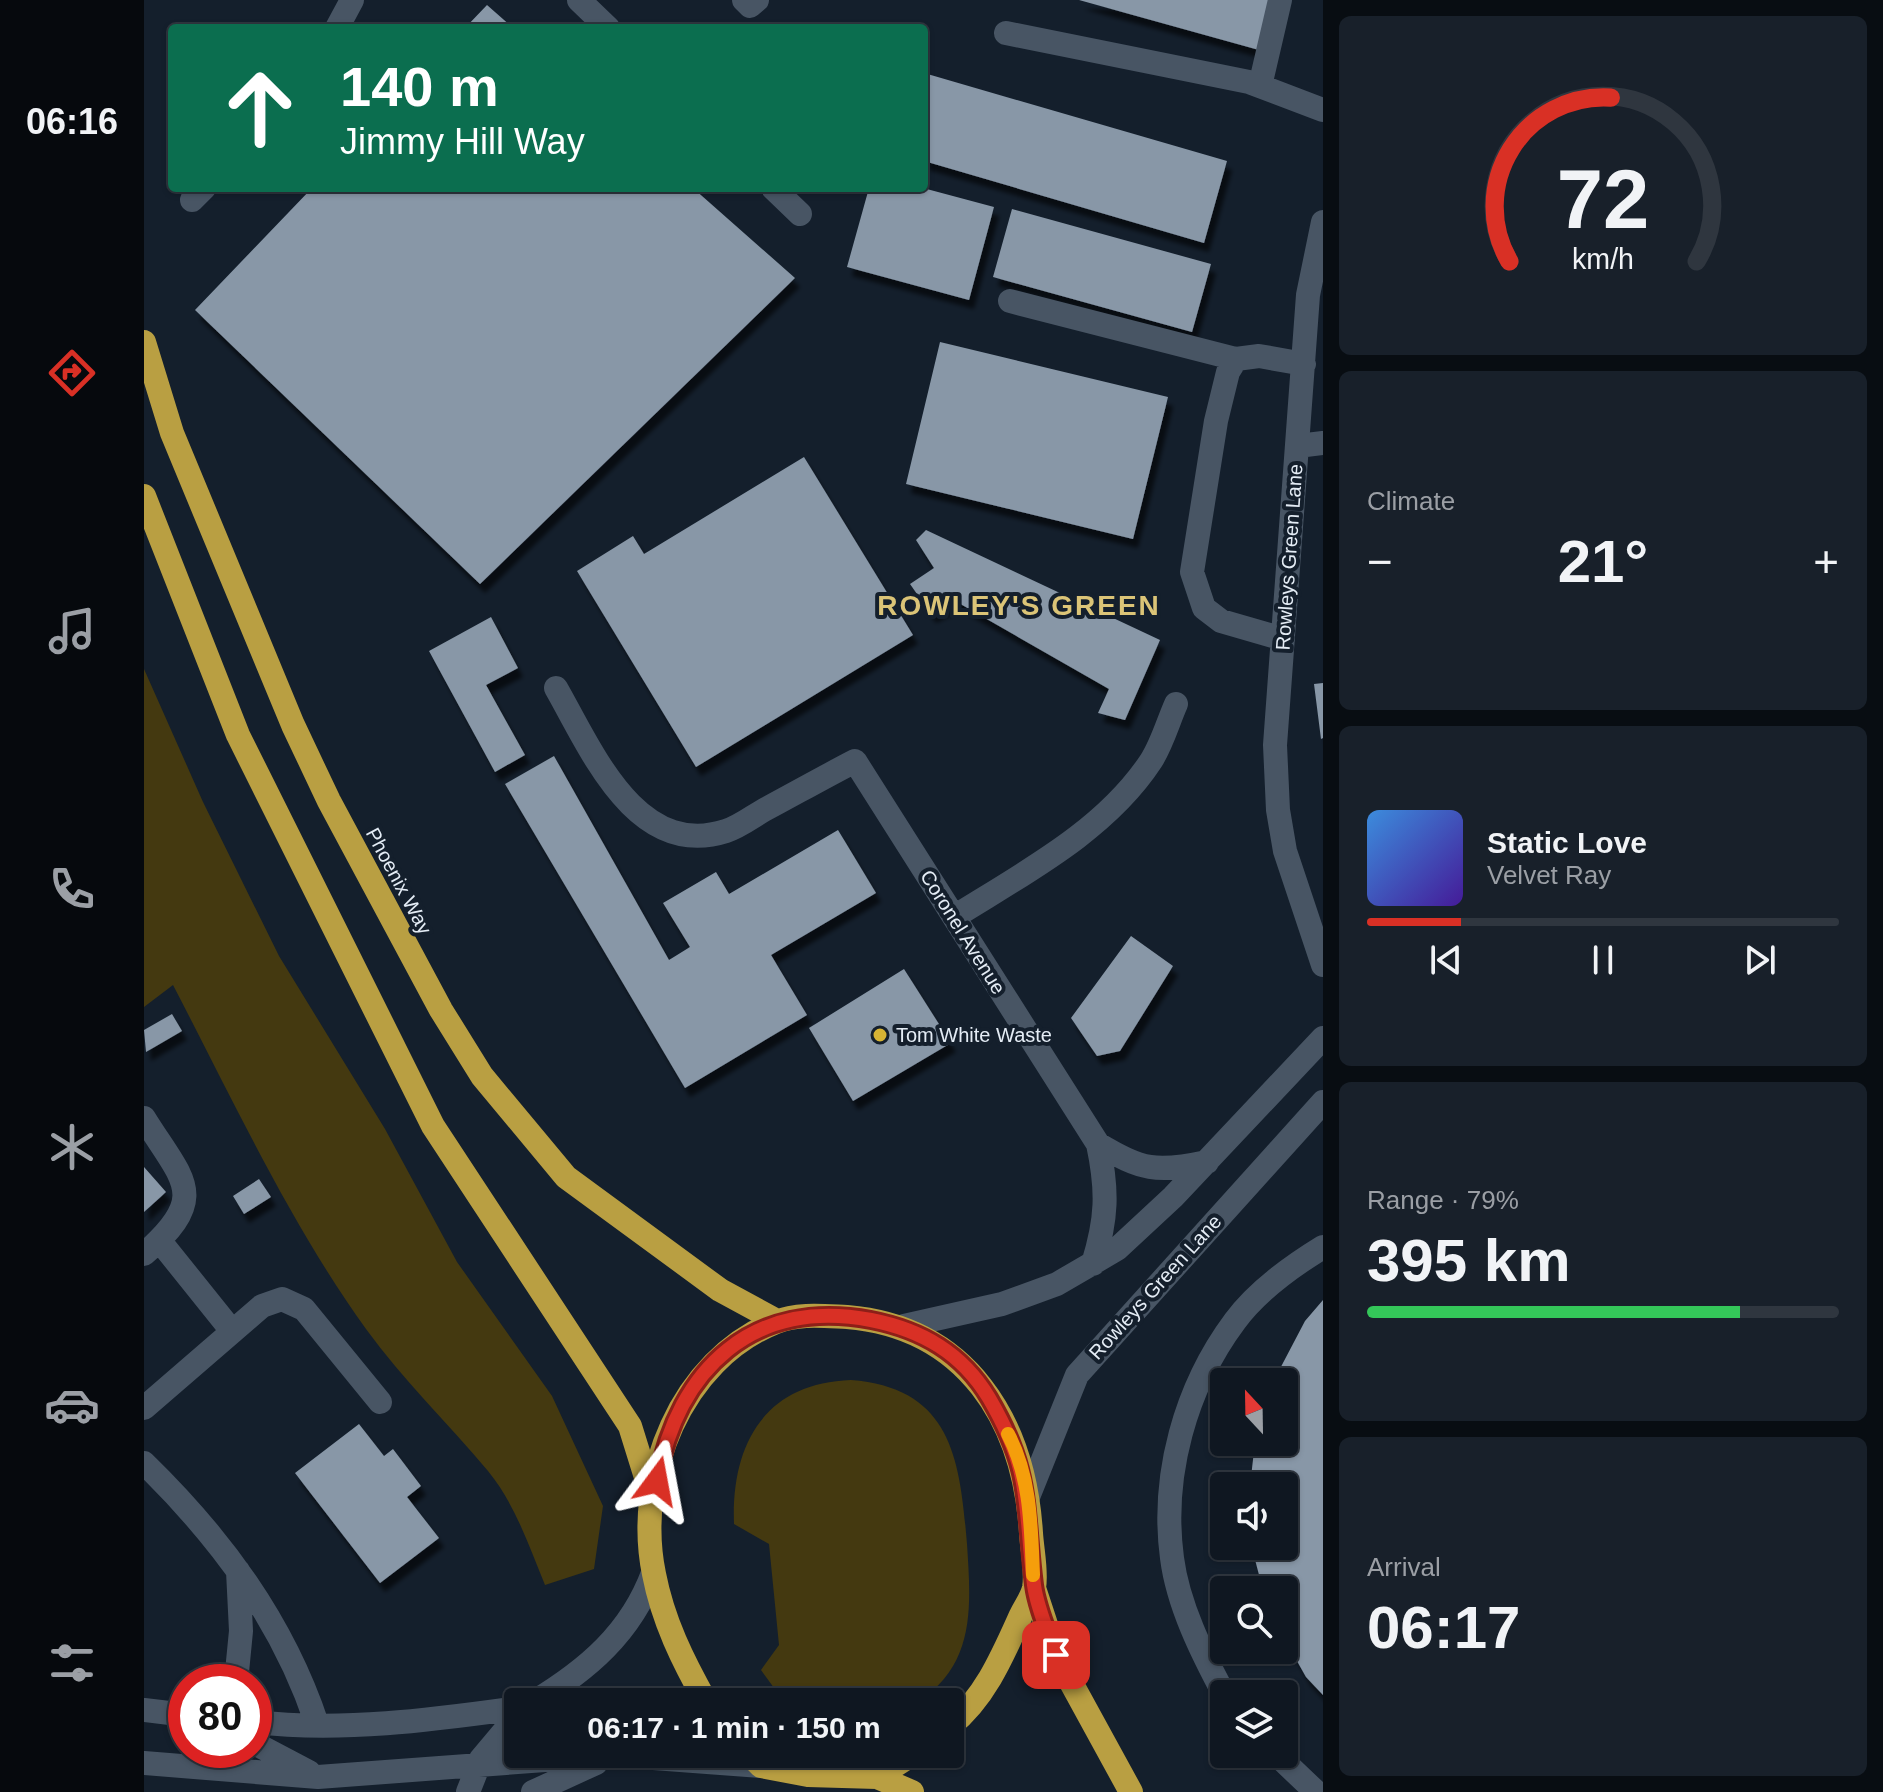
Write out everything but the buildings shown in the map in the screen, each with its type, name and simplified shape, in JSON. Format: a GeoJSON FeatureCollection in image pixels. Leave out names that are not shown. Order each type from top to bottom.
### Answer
{"type":"FeatureCollection","features":[{"type":"Feature","properties":{"kind":"highway","name":"Phoenix Way"},"geometry":{"type":"LineString","coordinates":[[144,342],[172,433],[293,725],[329,801],[426,982],[482,1076],[566,1177],[720,1290],[777,1321]]}},
{"type":"Feature","properties":{"kind":"highway"},"geometry":{"type":"LineString","coordinates":[[144,496],[238,735],[433,1126],[630,1426],[653,1500]]}},
{"type":"Feature","properties":{"kind":"highway"},"geometry":{"type":"LineString","coordinates":[[698,1688],[675,1646],[653,1573],[653,1500],[670,1424],[689,1392],[715,1361],[741,1341],[777,1321],[816,1315],[904,1326],[933,1340],[960,1361],[987,1395],[1013,1443],[1028,1497],[1034,1588],[1056,1655],[1131,1792]]}},
{"type":"Feature","properties":{"kind":"highway"},"geometry":{"type":"LineString","coordinates":[[964,1709],[993,1675],[1034,1588]]}},
{"type":"Feature","properties":{"kind":"highway"},"geometry":{"type":"LineString","coordinates":[[783,1768],[808,1775],[877,1777],[912,1792]]}},
{"type":"Feature","properties":{"kind":"highway"},"geometry":{"type":"LineString","coordinates":[[877,1777],[891,1768]]}},
{"type":"Feature","properties":{"kind":"street"},"geometry":{"type":"LineString","coordinates":[[339,24],[352,0]]}},
{"type":"Feature","properties":{"kind":"street"},"geometry":{"type":"LineString","coordinates":[[579,0],[604,24]]}},
{"type":"Feature","properties":{"kind":"street"},"geometry":{"type":"LineString","coordinates":[[744,0],[750,6],[757,0]]}},
{"type":"Feature","properties":{"kind":"street"},"geometry":{"type":"LineString","coordinates":[[1260,86],[1280,0]]}},
{"type":"Feature","properties":{"kind":"street"},"geometry":{"type":"LineString","coordinates":[[1006,33],[1260,86],[1323,110]]}},
{"type":"Feature","properties":{"kind":"street"},"geometry":{"type":"LineString","coordinates":[[777,192],[800,214]]}},
{"type":"Feature","properties":{"kind":"street","name":"Rowleys Green Lane"},"geometry":{"type":"LineString","coordinates":[[1323,222],[1308,295],[1275,745],[1278,810],[1285,851],[1323,965]]}},
{"type":"Feature","properties":{"kind":"street"},"geometry":{"type":"LineString","coordinates":[[1010,301],[1236,359],[1259,356],[1304,364]]}},
{"type":"Feature","properties":{"kind":"street"},"geometry":{"type":"LineString","coordinates":[[1236,359],[1228,372],[1216,421],[1192,572],[1204,608],[1221,621],[1283,639]]}},
{"type":"Feature","properties":{"kind":"street"},"geometry":{"type":"LineString","coordinates":[[1298,446],[1323,443]]}},
{"type":"Feature","properties":{"kind":"street","name":"Coronel Avenue"},"geometry":{"type":"LineString","coordinates":[[556,688],[616,791],[645,818],[667,829],[699,835],[727,831],[855,761],[1098,1144],[1106,1184],[1105,1228],[1093,1264]]}},
{"type":"Feature","properties":{"kind":"street"},"geometry":{"type":"LineString","coordinates":[[954,917],[1086,831],[1131,790],[1154,757],[1176,704]]}},
{"type":"Feature","properties":{"kind":"street"},"geometry":{"type":"LineString","coordinates":[[1300,890],[1323,906]]}},
{"type":"Feature","properties":{"kind":"street"},"geometry":{"type":"LineString","coordinates":[[904,1326],[1002,1304],[1057,1284],[1093,1264],[1140,1230],[1323,1038]]}},
{"type":"Feature","properties":{"kind":"street","name":"Rowleys Green Lane"},"geometry":{"type":"LineString","coordinates":[[1028,1497],[1077,1375],[1312,1124],[1323,1102]]}},
{"type":"Feature","properties":{"kind":"street"},"geometry":{"type":"LineString","coordinates":[[144,1118],[181,1178],[187,1196],[183,1214],[152,1247],[232,1331]]}},
{"type":"Feature","properties":{"kind":"street","name":"Coronel Avenue"},"geometry":{"type":"LineString","coordinates":[[1098,1144],[1130,1163],[1167,1171],[1207,1162]]}},
{"type":"Feature","properties":{"kind":"street"},"geometry":{"type":"LineString","coordinates":[[1217,1680],[1198,1645],[1172,1560],[1169,1477],[1192,1398],[1235,1321],[1290,1268],[1323,1247]]}},
{"type":"Feature","properties":{"kind":"street"},"geometry":{"type":"LineString","coordinates":[[144,1408],[262,1306],[282,1299],[304,1309],[380,1402]]}},
{"type":"Feature","properties":{"kind":"street"},"geometry":{"type":"LineString","coordinates":[[144,1463],[204,1526],[238,1568],[280,1636],[317,1724]]}},
{"type":"Feature","properties":{"kind":"street"},"geometry":{"type":"LineString","coordinates":[[238,1568],[241,1631],[238,1664]]}},
{"type":"Feature","properties":{"kind":"street"},"geometry":{"type":"LineString","coordinates":[[555,1688],[595,1662],[644,1597],[653,1573]]}},
{"type":"Feature","properties":{"kind":"street"},"geometry":{"type":"LineString","coordinates":[[144,1710],[168,1713]]}},
{"type":"Feature","properties":{"kind":"street"},"geometry":{"type":"LineString","coordinates":[[272,1723],[427,1721],[504,1710]]}},
{"type":"Feature","properties":{"kind":"street"},"geometry":{"type":"LineString","coordinates":[[468,1792],[477,1767],[504,1733]]}},
{"type":"Feature","properties":{"kind":"street"},"geometry":{"type":"LineString","coordinates":[[272,1753],[318,1777]]}},
{"type":"Feature","properties":{"kind":"street"},"geometry":{"type":"LineString","coordinates":[[144,1763],[318,1777],[504,1765]]}},
{"type":"Feature","properties":{"kind":"street"},"geometry":{"type":"LineString","coordinates":[[533,1792],[585,1768]]}},
{"type":"Feature","properties":{"kind":"street"},"geometry":{"type":"LineString","coordinates":[[1291,1768],[1316,1792]]}},
{"type":"Feature","properties":{"kind":"shaded area"},"geometry":{"type":"Polygon","coordinates":[[[144,669],[203,802],[279,956],[385,1129],[457,1262],[552,1396],[603,1506],[594,1569],[545,1585],[521,1526],[498,1484],[380,1348],[312,1247],[173,985],[144,1007],[144,669]]]}},
{"type":"Feature","properties":{"kind":"shaded area"},"geometry":{"type":"Polygon","coordinates":[[[851,1380],[885,1386],[911,1397],[931,1414],[945,1434],[954,1458],[964,1513],[969,1611],[960,1652],[951,1670],[936,1688],[774,1688],[761,1670],[779,1645],[769,1544],[734,1524],[739,1469],[747,1445],[759,1424],[775,1406],[796,1393],[821,1384],[851,1380]]]}},
{"type":"Feature","properties":{"kind":"slow traffic"},"geometry":{"type":"LineString","coordinates":[[1008,1434],[1023,1470],[1028,1497],[1033,1575]]}},
{"type":"Feature","properties":{"kind":"place","name":"Tom White Waste"},"geometry":{"type":"Point","coordinates":[880,1035]}},
{"type":"Feature","properties":{"kind":"district","name":"ROWLEY'S GREEN"},"geometry":{"type":"Point","coordinates":[1019,605]}},
{"type":"Feature","properties":{"kind":"route"},"geometry":{"type":"LineString","coordinates":[[657,1481],[670,1424],[689,1392],[715,1361],[741,1341],[777,1321],[816,1315],[861,1318],[904,1326],[933,1340],[960,1361],[987,1395],[1013,1443],[1023,1470],[1028,1497],[1034,1588],[1056,1655]]}}]}
